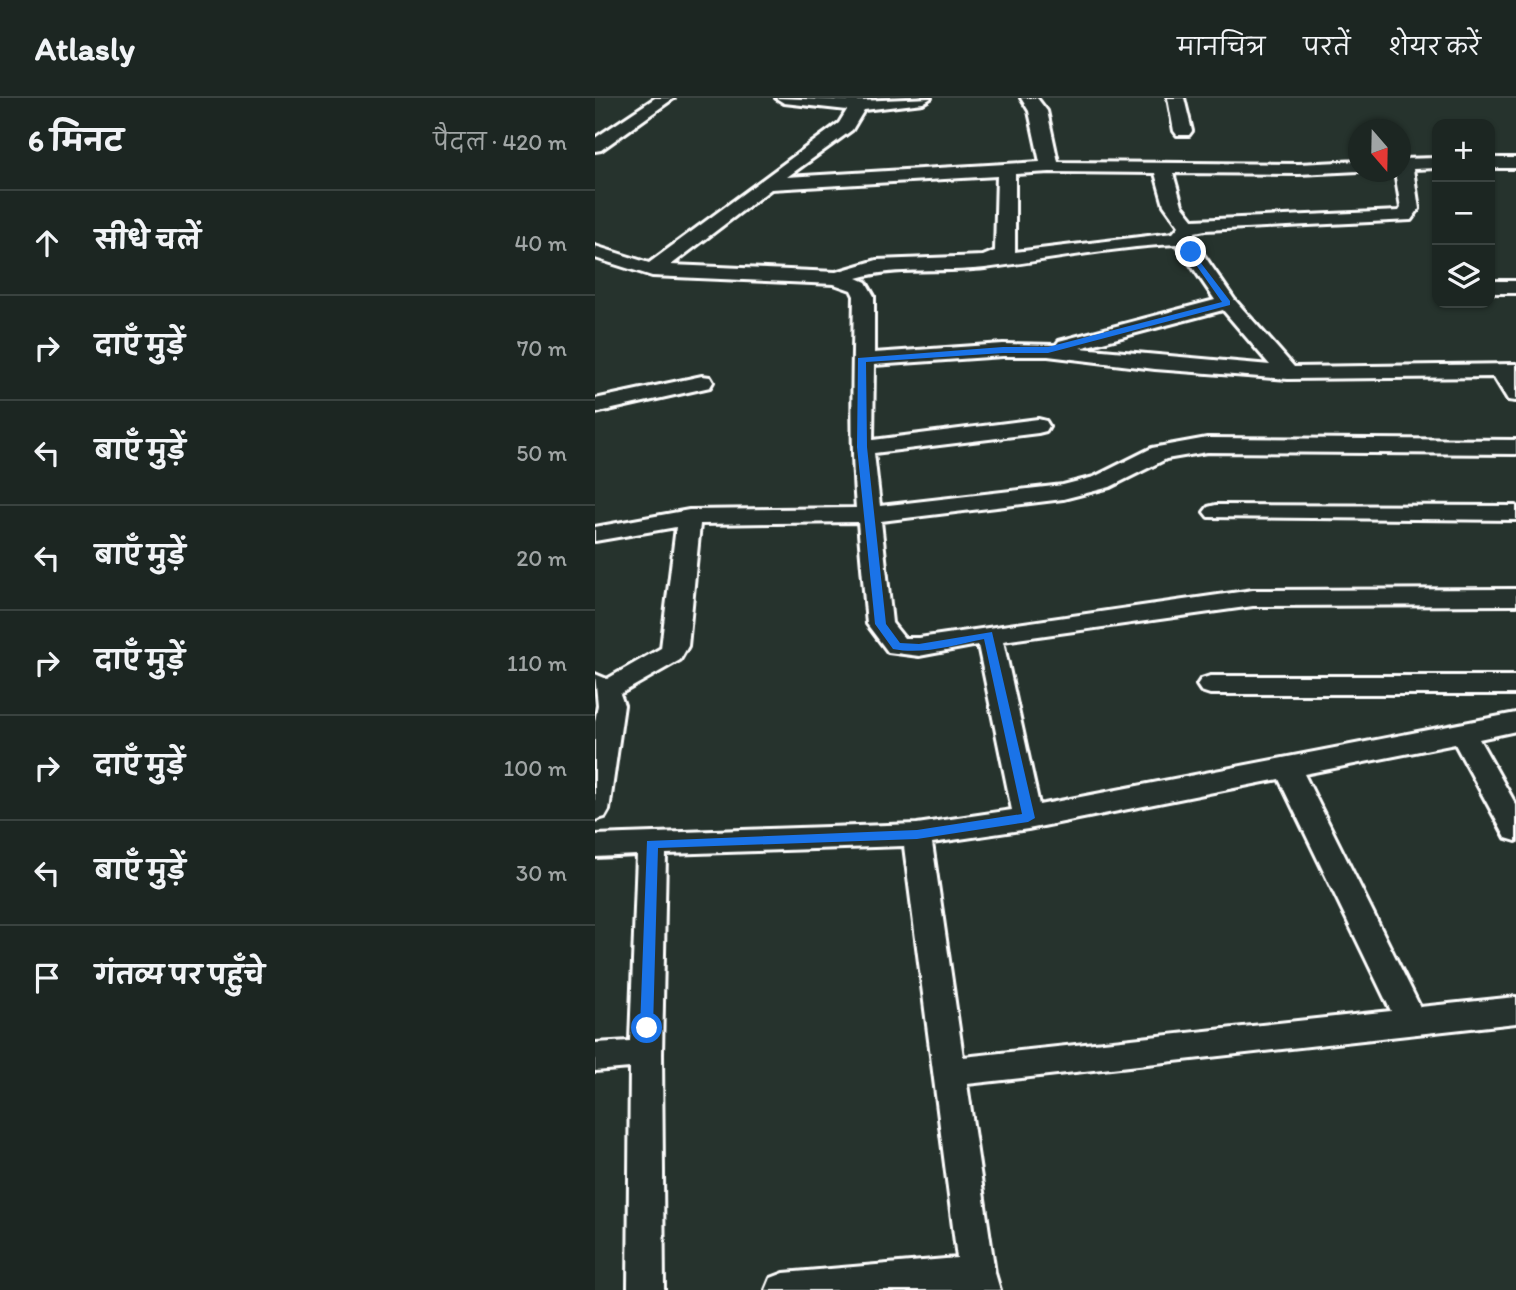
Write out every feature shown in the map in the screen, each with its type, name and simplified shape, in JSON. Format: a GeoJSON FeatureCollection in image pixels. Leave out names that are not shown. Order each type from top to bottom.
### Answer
{"type":"FeatureCollection","features":[{"type":"Feature","properties":{"kind":"street"},"geometry":{"type":"LineString","coordinates":[[595,146],[666,98]]}},
{"type":"Feature","properties":{"kind":"street"},"geometry":{"type":"LineString","coordinates":[[784,98],[858,106],[923,98]]}},
{"type":"Feature","properties":{"kind":"street"},"geometry":{"type":"LineString","coordinates":[[1029,98],[1038,111],[1050,167]]}},
{"type":"Feature","properties":{"kind":"street"},"geometry":{"type":"LineString","coordinates":[[1176,98],[1183,131]]}},
{"type":"Feature","properties":{"kind":"street"},"geometry":{"type":"LineString","coordinates":[[652,270],[846,126],[858,106]]}},
{"type":"Feature","properties":{"kind":"street"},"geometry":{"type":"LineString","coordinates":[[1411,164],[1432,163]]}},
{"type":"Feature","properties":{"kind":"street"},"geometry":{"type":"LineString","coordinates":[[1495,163],[1516,163]]}},
{"type":"Feature","properties":{"kind":"street"},"geometry":{"type":"LineString","coordinates":[[766,184],[1050,167],[1299,169],[1348,167]]}},
{"type":"Feature","properties":{"kind":"street"},"geometry":{"type":"LineString","coordinates":[[1163,168],[1173,205],[1186,233],[1227,303],[1288,373]]}},
{"type":"Feature","properties":{"kind":"street"},"geometry":{"type":"LineString","coordinates":[[985,262],[1001,257],[1005,252],[1006,170]]}},
{"type":"Feature","properties":{"kind":"street"},"geometry":{"type":"LineString","coordinates":[[837,278],[877,266],[985,262],[1144,240],[1186,233],[1205,224],[1404,216],[1410,209],[1405,182]]}},
{"type":"Feature","properties":{"kind":"street"},"geometry":{"type":"LineString","coordinates":[[595,252],[652,270],[837,278],[859,286],[864,296],[861,360],[862,447],[880,624],[897,646],[919,647],[1253,598],[1516,597]]}},
{"type":"Feature","properties":{"kind":"street"},"geometry":{"type":"LineString","coordinates":[[1495,287],[1516,287]]}},
{"type":"Feature","properties":{"kind":"street"},"geometry":{"type":"LineString","coordinates":[[1048,350],[1227,303]]}},
{"type":"Feature","properties":{"kind":"street"},"geometry":{"type":"LineString","coordinates":[[861,360],[1003,350],[1048,350],[1155,363],[1288,373],[1509,370],[1516,395]]}},
{"type":"Feature","properties":{"kind":"street"},"geometry":{"type":"LineString","coordinates":[[595,406],[702,383]]}},
{"type":"Feature","properties":{"kind":"street"},"geometry":{"type":"LineString","coordinates":[[862,447],[1038,426]]}},
{"type":"Feature","properties":{"kind":"street"},"geometry":{"type":"LineString","coordinates":[[595,534],[689,517],[869,515],[1063,492],[1102,482],[1160,453],[1207,445],[1516,447]]}},
{"type":"Feature","properties":{"kind":"street"},"geometry":{"type":"LineString","coordinates":[[1216,512],[1516,513]]}},
{"type":"Feature","properties":{"kind":"street"},"geometry":{"type":"LineString","coordinates":[[595,810],[611,705],[600,687],[671,654],[675,646],[689,517]]}},
{"type":"Feature","properties":{"kind":"street"},"geometry":{"type":"LineString","coordinates":[[989,635],[1028,818]]}},
{"type":"Feature","properties":{"kind":"street"},"geometry":{"type":"LineString","coordinates":[[1210,685],[1516,685]]}},
{"type":"Feature","properties":{"kind":"street"},"geometry":{"type":"LineString","coordinates":[[595,846],[917,835],[1028,818],[1516,722]]}},
{"type":"Feature","properties":{"kind":"street"},"geometry":{"type":"LineString","coordinates":[[1462,732],[1516,830]]}},
{"type":"Feature","properties":{"kind":"street"},"geometry":{"type":"LineString","coordinates":[[1287,767],[1412,1021]]}},
{"type":"Feature","properties":{"kind":"street"},"geometry":{"type":"LineString","coordinates":[[783,1290],[979,1282],[917,835]]}},
{"type":"Feature","properties":{"kind":"street"},"geometry":{"type":"LineString","coordinates":[[646,1290],[646,1054],[652,844]]}},
{"type":"Feature","properties":{"kind":"street"},"geometry":{"type":"LineString","coordinates":[[948,1072],[1516,1010]]}},
{"type":"Feature","properties":{"kind":"street"},"geometry":{"type":"LineString","coordinates":[[595,1057],[646,1054]]}},
{"type":"Feature","properties":{"kind":"route"},"geometry":{"type":"LineString","coordinates":[[647,1028],[652,844],[917,835],[1028,818],[989,635],[919,647],[897,646],[880,624],[862,447],[861,360],[1003,350],[1048,350],[1227,303],[1191,252]]}}]}
